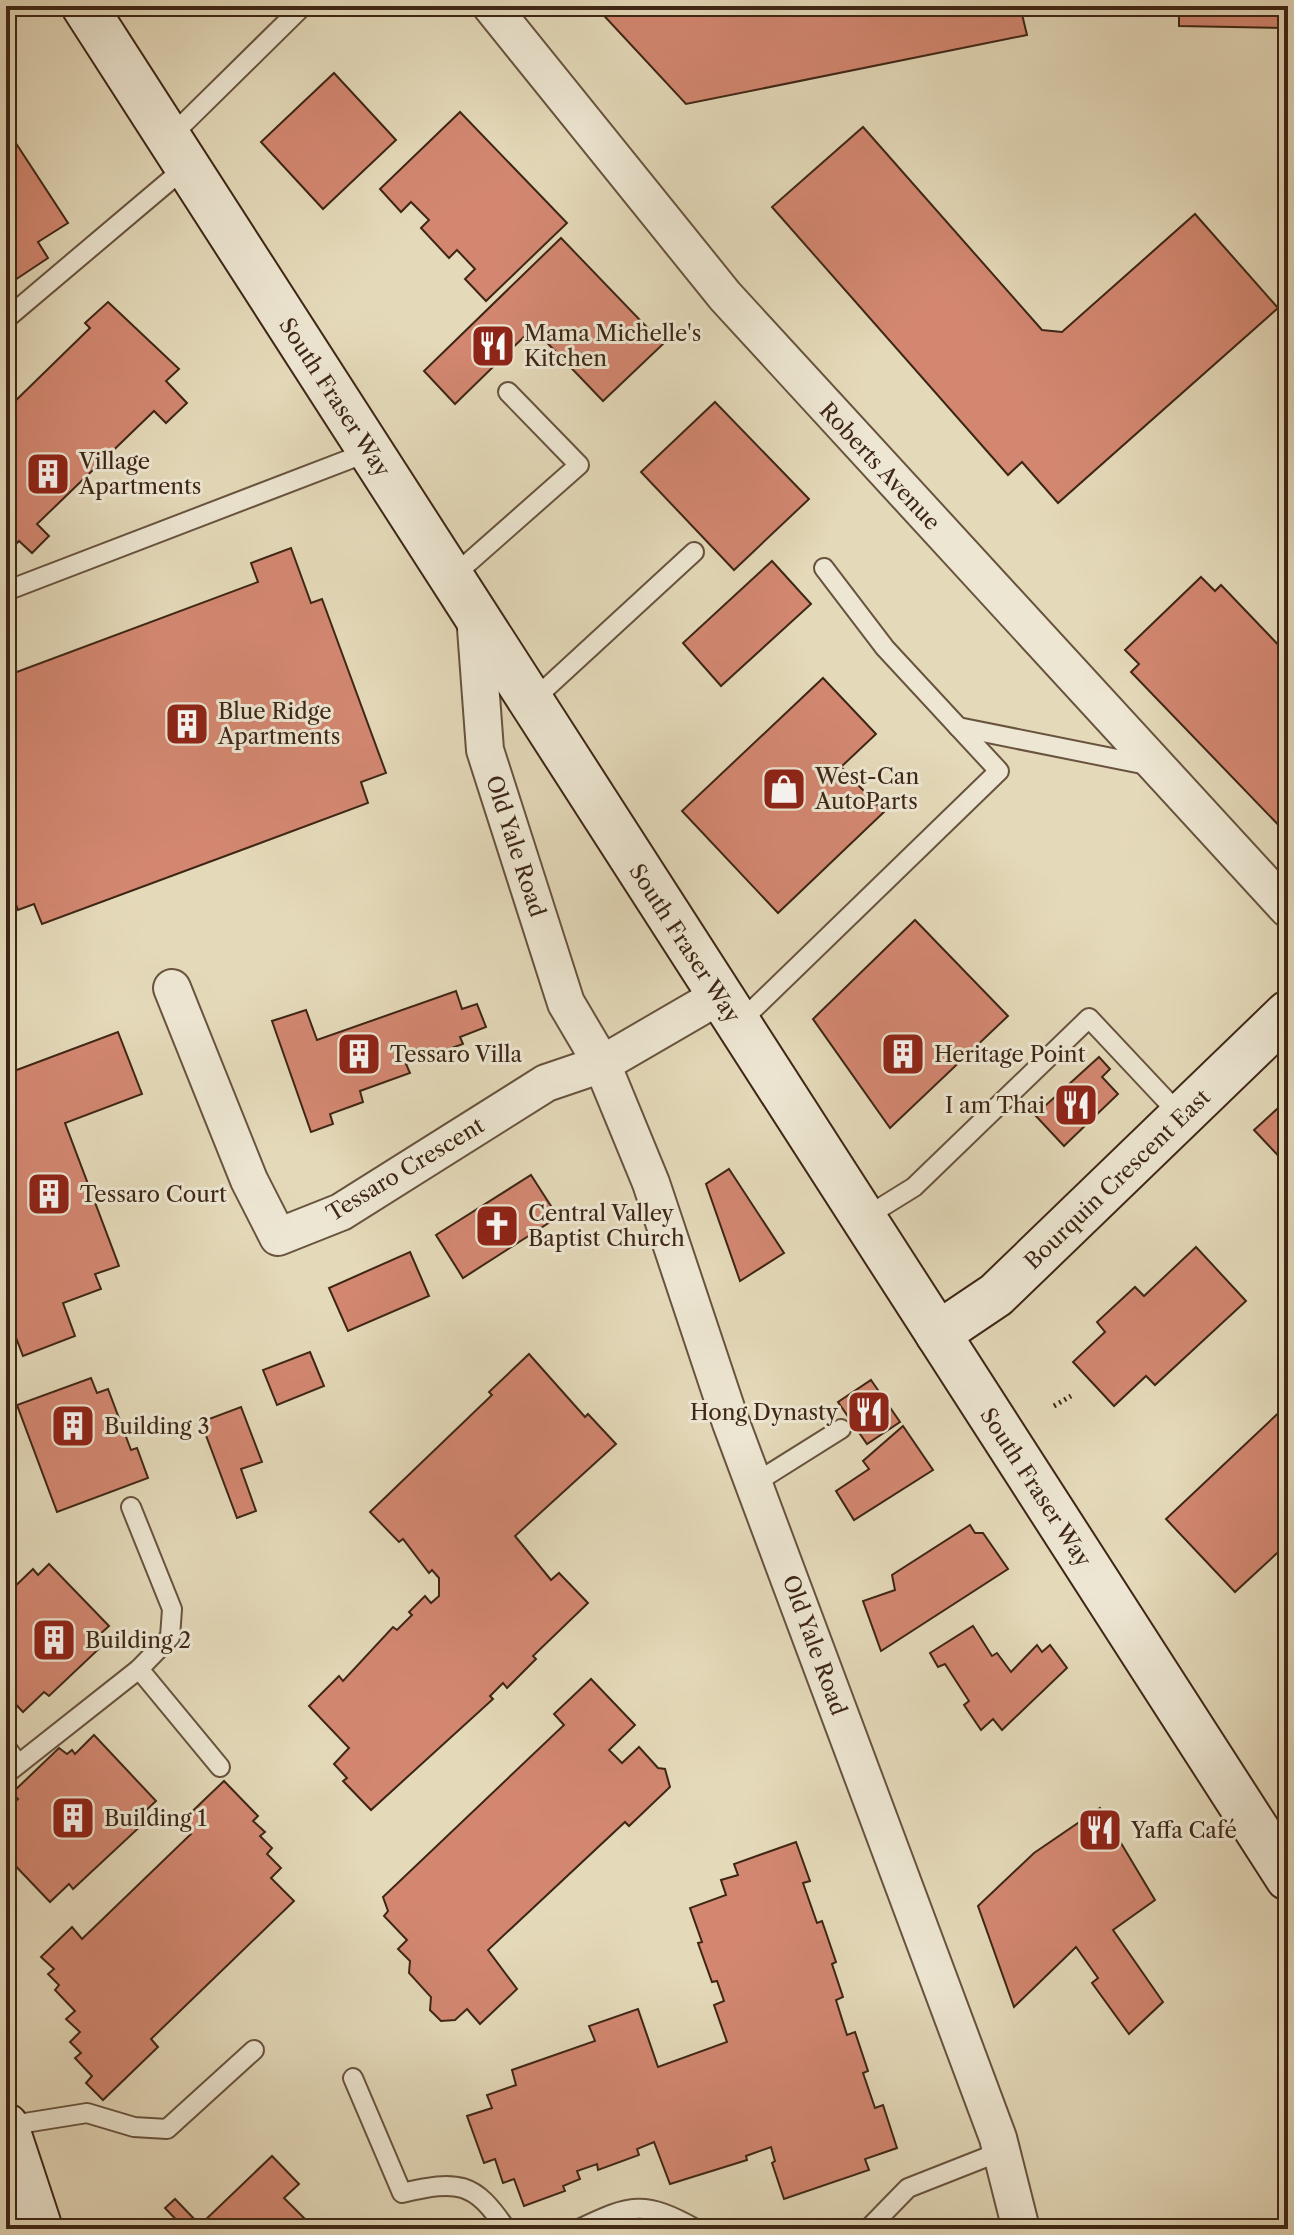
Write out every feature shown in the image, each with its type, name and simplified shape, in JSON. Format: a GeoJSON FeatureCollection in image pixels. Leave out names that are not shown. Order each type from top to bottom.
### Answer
{"type":"FeatureCollection","features":[{"type":"Feature","properties":{"kind":"main road","name":"South Fraser Way"},"geometry":{"type":"LineString","coordinates":[[84,6],[1288,1878]]}},
{"type":"Feature","properties":{"kind":"main road","name":"Bourquin Crescent East"},"geometry":{"type":"LineString","coordinates":[[938,1334],[996,1295],[1288,1013]]}},
{"type":"Feature","properties":{"kind":"main road"},"geometry":{"type":"LineString","coordinates":[[6,2126],[40,2229]]}},
{"type":"Feature","properties":{"kind":"street","name":"Roberts Avenue"},"geometry":{"type":"LineString","coordinates":[[491,6],[725,296],[1288,909]]}},
{"type":"Feature","properties":{"kind":"street","name":"Old Yale Road"},"geometry":{"type":"LineString","coordinates":[[475,615],[485,750],[566,1003],[602,1064],[651,1183],[755,1483],[1002,2151],[1021,2229]]}},
{"type":"Feature","properties":{"kind":"street","name":"Tessaro Crescent"},"geometry":{"type":"LineString","coordinates":[[172,988],[249,1180],[278,1237],[341,1212],[546,1083],[602,1064]]}},
{"type":"Feature","properties":{"kind":"street"},"geometry":{"type":"LineString","coordinates":[[602,1064],[728,1010]]}},
{"type":"Feature","properties":{"kind":"lane"},"geometry":{"type":"LineString","coordinates":[[6,319],[178,152],[303,6]]}},
{"type":"Feature","properties":{"kind":"lane"},"geometry":{"type":"LineString","coordinates":[[451,578],[579,465],[508,392]]}},
{"type":"Feature","properties":{"kind":"lane"},"geometry":{"type":"LineString","coordinates":[[6,591],[371,451]]}},
{"type":"Feature","properties":{"kind":"lane"},"geometry":{"type":"LineString","coordinates":[[531,702],[694,552]]}},
{"type":"Feature","properties":{"kind":"lane"},"geometry":{"type":"LineString","coordinates":[[728,1010],[999,771],[885,648],[824,568]]}},
{"type":"Feature","properties":{"kind":"lane"},"geometry":{"type":"LineString","coordinates":[[958,727],[1156,767]]}},
{"type":"Feature","properties":{"kind":"lane"},"geometry":{"type":"LineString","coordinates":[[864,1218],[914,1187],[1089,1018],[1181,1116]]}},
{"type":"Feature","properties":{"kind":"lane"},"geometry":{"type":"LineString","coordinates":[[755,1483],[841,1429]]}},
{"type":"Feature","properties":{"kind":"lane"},"geometry":{"type":"LineString","coordinates":[[6,1747],[12,1769],[139,1669],[170,1637],[172,1609],[131,1507]]}},
{"type":"Feature","properties":{"kind":"lane"},"geometry":{"type":"LineString","coordinates":[[139,1669],[220,1767]]}},
{"type":"Feature","properties":{"kind":"lane"},"geometry":{"type":"LineString","coordinates":[[6,2126],[87,2113],[134,2127],[167,2129],[254,2050]]}},
{"type":"Feature","properties":{"kind":"lane"},"geometry":{"type":"LineString","coordinates":[[353,2078],[402,2193],[431,2186],[469,2187],[490,2205],[506,2229]]}},
{"type":"Feature","properties":{"kind":"lane"},"geometry":{"type":"LineString","coordinates":[[868,2229],[908,2188],[1002,2151]]}},
{"type":"Feature","properties":{"kind":"lane"},"geometry":{"type":"LineString","coordinates":[[579,2229],[618,2210],[655,2208],[696,2229]]}},
{"type":"Feature","properties":{"kind":"path"},"geometry":{"type":"LineString","coordinates":[[1054,1406],[1071,1396]]}},
{"type":"Feature","properties":{"kind":"building"},"geometry":{"type":"Polygon","coordinates":[[[595,6],[1020,6],[1027,35],[686,104],[595,6]]]}},
{"type":"Feature","properties":{"kind":"building"},"geometry":{"type":"Polygon","coordinates":[[[1179,6],[1288,6],[1288,28],[1179,26],[1179,6]]]}},
{"type":"Feature","properties":{"kind":"building"},"geometry":{"type":"Polygon","coordinates":[[[334,73],[396,140],[323,209],[261,142],[334,73]]]}},
{"type":"Feature","properties":{"kind":"building"},"geometry":{"type":"Polygon","coordinates":[[[460,112],[567,223],[486,301],[465,279],[475,269],[457,250],[449,258],[421,228],[429,220],[411,202],[401,212],[380,189],[460,112]]]}},
{"type":"Feature","properties":{"kind":"building"},"geometry":{"type":"Polygon","coordinates":[[[863,127],[1042,330],[1062,332],[1195,214],[1278,308],[1058,503],[1022,462],[1008,475],[772,207],[863,127]]]}},
{"type":"Feature","properties":{"kind":"building"},"geometry":{"type":"Polygon","coordinates":[[[6,128],[68,223],[38,242],[48,258],[6,286],[6,128]]]}},
{"type":"Feature","properties":{"kind":"building"},"geometry":{"type":"Polygon","coordinates":[[[561,238],[663,344],[603,401],[533,328],[455,404],[424,371],[561,238]]]}},
{"type":"Feature","properties":{"kind":"building","name":"Village Apartments"},"geometry":{"type":"Polygon","coordinates":[[[108,302],[179,369],[166,381],[187,403],[166,423],[154,411],[37,524],[49,536],[32,553],[19,541],[14,546],[6,538],[6,410],[90,328],[85,323],[108,302]]]}},
{"type":"Feature","properties":{"kind":"building"},"geometry":{"type":"Polygon","coordinates":[[[715,402],[809,499],[734,570],[641,472],[715,402]]]}},
{"type":"Feature","properties":{"kind":"building","name":"Blue Ridge Apartments"},"geometry":{"type":"Polygon","coordinates":[[[291,548],[311,603],[322,599],[386,773],[361,782],[368,803],[42,924],[34,904],[18,910],[6,877],[6,676],[258,582],[251,563],[291,548]]]}},
{"type":"Feature","properties":{"kind":"building"},"geometry":{"type":"Polygon","coordinates":[[[772,561],[811,604],[721,686],[683,643],[772,561]]]}},
{"type":"Feature","properties":{"kind":"building"},"geometry":{"type":"Polygon","coordinates":[[[1201,577],[1215,591],[1221,585],[1288,655],[1288,835],[1131,672],[1139,664],[1125,650],[1201,577]]]}},
{"type":"Feature","properties":{"kind":"building","name":"West-Can AutoParts"},"geometry":{"type":"Polygon","coordinates":[[[823,678],[876,734],[841,767],[884,812],[778,913],[682,811],[823,678]]]}},
{"type":"Feature","properties":{"kind":"building","name":"Heritage Point"},"geometry":{"type":"Polygon","coordinates":[[[915,920],[1008,1016],[890,1128],[813,1019],[915,920]]]}},
{"type":"Feature","properties":{"kind":"building","name":"Tessaro Villa"},"geometry":{"type":"Polygon","coordinates":[[[456,991],[462,1009],[477,1004],[486,1027],[460,1037],[463,1044],[406,1064],[410,1073],[360,1091],[363,1102],[330,1114],[333,1124],[311,1132],[272,1021],[306,1010],[317,1040],[456,991]]]}},
{"type":"Feature","properties":{"kind":"building","name":"Tessaro Court"},"geometry":{"type":"Polygon","coordinates":[[[118,1032],[142,1094],[65,1123],[119,1266],[95,1274],[101,1289],[63,1303],[75,1336],[23,1356],[6,1311],[6,1074],[118,1032]]]}},
{"type":"Feature","properties":{"kind":"building","name":"I am Thai"},"geometry":{"type":"Polygon","coordinates":[[[1099,1057],[1110,1069],[1102,1077],[1118,1094],[1064,1146],[1035,1115],[1099,1057]]]}},
{"type":"Feature","properties":{"kind":"building"},"geometry":{"type":"Polygon","coordinates":[[[1288,1099],[1288,1166],[1254,1130],[1288,1099]]]}},
{"type":"Feature","properties":{"kind":"building"},"geometry":{"type":"Polygon","coordinates":[[[729,1169],[784,1253],[740,1281],[706,1184],[729,1169]]]}},
{"type":"Feature","properties":{"kind":"building","name":"Central Valley Baptist Church"},"geometry":{"type":"Polygon","coordinates":[[[531,1175],[558,1217],[463,1278],[436,1235],[531,1175]]]}},
{"type":"Feature","properties":{"kind":"building"},"geometry":{"type":"Polygon","coordinates":[[[1196,1247],[1246,1301],[1155,1385],[1146,1376],[1114,1406],[1073,1362],[1105,1332],[1097,1322],[1135,1287],[1144,1296],[1196,1247]]]}},
{"type":"Feature","properties":{"kind":"building"},"geometry":{"type":"Polygon","coordinates":[[[410,1252],[429,1296],[348,1331],[329,1288],[410,1252]]]}},
{"type":"Feature","properties":{"kind":"building"},"geometry":{"type":"Polygon","coordinates":[[[310,1352],[324,1386],[277,1405],[263,1370],[310,1352]]]}},
{"type":"Feature","properties":{"kind":"building"},"geometry":{"type":"Polygon","coordinates":[[[529,1354],[585,1417],[588,1414],[616,1444],[515,1536],[551,1580],[559,1573],[588,1603],[533,1656],[536,1659],[507,1688],[503,1683],[490,1696],[493,1699],[371,1810],[343,1781],[347,1778],[334,1764],[349,1748],[309,1706],[339,1676],[343,1681],[393,1627],[397,1630],[425,1596],[431,1603],[439,1596],[439,1578],[432,1570],[429,1573],[403,1539],[399,1542],[370,1512],[492,1395],[489,1392],[529,1354]]]}},
{"type":"Feature","properties":{"kind":"building","name":"Building 3"},"geometry":{"type":"Polygon","coordinates":[[[91,1378],[97,1393],[108,1389],[131,1450],[137,1448],[148,1478],[57,1512],[17,1405],[91,1378]]]}},
{"type":"Feature","properties":{"kind":"building","name":"Hong Dynasty"},"geometry":{"type":"Polygon","coordinates":[[[871,1380],[900,1422],[867,1444],[838,1402],[871,1380]]]}},
{"type":"Feature","properties":{"kind":"building"},"geometry":{"type":"Polygon","coordinates":[[[1288,1404],[1288,1543],[1235,1592],[1166,1519],[1288,1404]]]}},
{"type":"Feature","properties":{"kind":"building"},"geometry":{"type":"Polygon","coordinates":[[[241,1407],[262,1462],[241,1469],[256,1511],[237,1518],[201,1422],[241,1407]]]}},
{"type":"Feature","properties":{"kind":"building"},"geometry":{"type":"Polygon","coordinates":[[[903,1426],[933,1470],[854,1520],[836,1491],[869,1469],[863,1461],[903,1426]]]}},
{"type":"Feature","properties":{"kind":"building"},"geometry":{"type":"Polygon","coordinates":[[[970,1525],[975,1533],[983,1533],[1008,1569],[881,1651],[863,1601],[895,1590],[892,1575],[970,1525]]]}},
{"type":"Feature","properties":{"kind":"building","name":"Building 2"},"geometry":{"type":"Polygon","coordinates":[[[49,1564],[109,1626],[98,1636],[105,1643],[49,1696],[44,1692],[23,1712],[6,1694],[6,1595],[33,1569],[38,1575],[49,1564]]]}},
{"type":"Feature","properties":{"kind":"building"},"geometry":{"type":"Polygon","coordinates":[[[973,1626],[992,1656],[997,1653],[1011,1672],[1037,1645],[1042,1652],[1050,1645],[1067,1668],[1002,1730],[993,1719],[981,1730],[964,1705],[969,1701],[945,1664],[938,1667],[930,1653],[973,1626]]]}},
{"type":"Feature","properties":{"kind":"building"},"geometry":{"type":"Polygon","coordinates":[[[591,1679],[635,1725],[609,1750],[622,1763],[639,1747],[658,1768],[665,1769],[670,1787],[629,1826],[625,1822],[488,1950],[517,1989],[480,2024],[467,2009],[455,2020],[441,2021],[430,2010],[431,1997],[409,1973],[410,1961],[398,1949],[407,1940],[384,1916],[388,1911],[383,1897],[564,1725],[554,1714],[591,1679]]]}},
{"type":"Feature","properties":{"kind":"building","name":"Building 1"},"geometry":{"type":"Polygon","coordinates":[[[94,1735],[156,1801],[140,1816],[145,1822],[73,1889],[69,1884],[50,1902],[6,1856],[6,1811],[18,1799],[12,1793],[59,1748],[67,1754],[72,1750],[75,1754],[94,1735]]]}},
{"type":"Feature","properties":{"kind":"building"},"geometry":{"type":"Polygon","coordinates":[[[224,1781],[258,1816],[253,1821],[265,1832],[260,1836],[272,1848],[267,1854],[281,1868],[271,1878],[294,1901],[151,2039],[158,2047],[103,2100],[86,2083],[92,2076],[75,2058],[81,2053],[70,2042],[80,2032],[66,2019],[75,2011],[55,1990],[59,1985],[48,1974],[54,1969],[41,1957],[72,1927],[82,1939],[191,1834],[181,1822],[224,1781]]]}},
{"type":"Feature","properties":{"kind":"building"},"geometry":{"type":"Polygon","coordinates":[[[1100,1808],[1155,1900],[1113,1930],[1163,2002],[1129,2034],[1092,1983],[1098,1978],[1076,1947],[1014,2007],[978,1906],[1034,1853],[1100,1808]]]}},
{"type":"Feature","properties":{"kind":"building"},"geometry":{"type":"Polygon","coordinates":[[[796,1842],[810,1881],[803,1883],[817,1923],[822,1921],[836,1962],[832,1964],[843,1997],[836,2000],[847,2035],[855,2032],[868,2071],[863,2073],[875,2108],[883,2105],[897,2148],[865,2159],[869,2170],[784,2199],[772,2163],[775,2161],[771,2147],[746,2156],[747,2160],[670,2184],[654,2142],[637,2149],[639,2155],[598,2170],[597,2164],[577,2171],[580,2179],[563,2186],[565,2191],[524,2206],[514,2179],[503,2183],[495,2159],[484,2163],[467,2116],[492,2108],[487,2095],[516,2085],[512,2070],[595,2041],[589,2026],[638,2009],[658,2067],[727,2042],[714,2005],[724,2001],[717,1981],[712,1982],[690,1908],[726,1895],[721,1880],[738,1875],[734,1864],[796,1842]]]}},
{"type":"Feature","properties":{"kind":"building"},"geometry":{"type":"Polygon","coordinates":[[[272,2156],[299,2184],[284,2198],[306,2220],[296,2229],[185,2229],[165,2208],[175,2199],[200,2225],[272,2156]]]}},
{"type":"Feature","properties":{"kind":"place","name":"Mama Michelle's Kitchen"},"geometry":{"type":"Point","coordinates":[493,346]}},
{"type":"Feature","properties":{"kind":"place","name":"Village Apartments"},"geometry":{"type":"Point","coordinates":[48,474]}},
{"type":"Feature","properties":{"kind":"place","name":"Blue Ridge Apartments"},"geometry":{"type":"Point","coordinates":[187,724]}},
{"type":"Feature","properties":{"kind":"place","name":"West-Can AutoParts"},"geometry":{"type":"Point","coordinates":[784,789]}},
{"type":"Feature","properties":{"kind":"place","name":"Tessaro Villa"},"geometry":{"type":"Point","coordinates":[359,1054]}},
{"type":"Feature","properties":{"kind":"place","name":"Heritage Point"},"geometry":{"type":"Point","coordinates":[903,1054]}},
{"type":"Feature","properties":{"kind":"place","name":"I am Thai"},"geometry":{"type":"Point","coordinates":[1076,1105]}},
{"type":"Feature","properties":{"kind":"place","name":"Tessaro Court"},"geometry":{"type":"Point","coordinates":[49,1194]}},
{"type":"Feature","properties":{"kind":"place","name":"Central Valley Baptist Church"},"geometry":{"type":"Point","coordinates":[497,1226]}},
{"type":"Feature","properties":{"kind":"place","name":"Hong Dynasty"},"geometry":{"type":"Point","coordinates":[869,1412]}},
{"type":"Feature","properties":{"kind":"place","name":"Building 3"},"geometry":{"type":"Point","coordinates":[73,1426]}},
{"type":"Feature","properties":{"kind":"place","name":"Building 2"},"geometry":{"type":"Point","coordinates":[54,1640]}},
{"type":"Feature","properties":{"kind":"place","name":"Building 1"},"geometry":{"type":"Point","coordinates":[73,1818]}},
{"type":"Feature","properties":{"kind":"place","name":"Yaffa Café"},"geometry":{"type":"Point","coordinates":[1100,1830]}}]}
